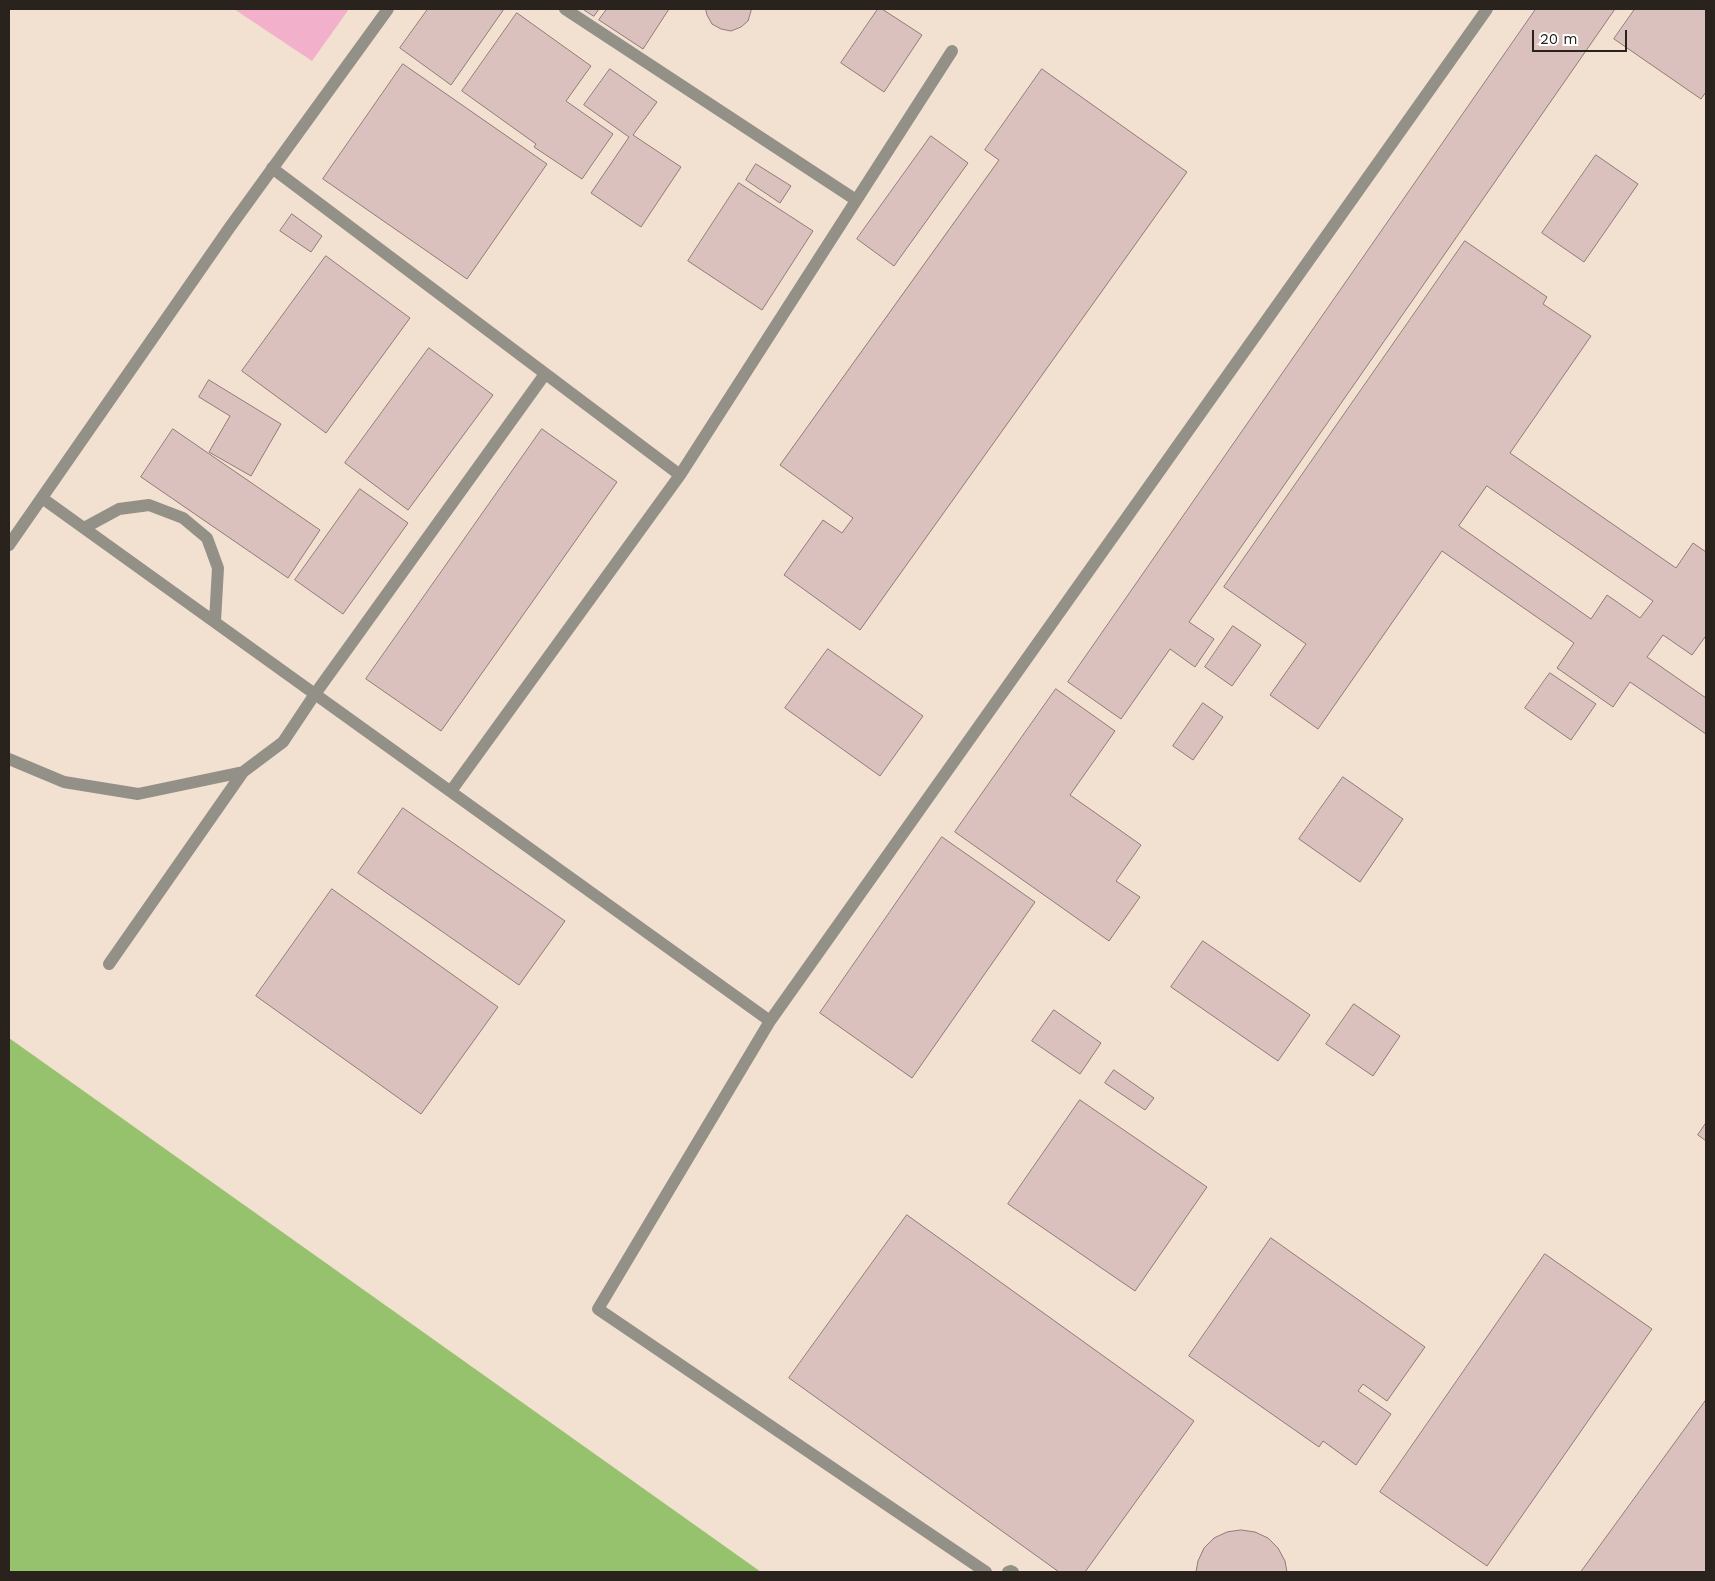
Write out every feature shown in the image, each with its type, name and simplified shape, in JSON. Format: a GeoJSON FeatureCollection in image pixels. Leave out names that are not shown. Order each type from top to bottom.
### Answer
{"type":"FeatureCollection","features":[{"type":"Feature","properties":{"kind":"lane"},"geometry":{"type":"LineString","coordinates":[[9,545],[230,227],[388,9]]}},
{"type":"Feature","properties":{"kind":"lane"},"geometry":{"type":"LineString","coordinates":[[565,9],[856,200]]}},
{"type":"Feature","properties":{"kind":"lane"},"geometry":{"type":"LineString","coordinates":[[986,1572],[598,1309],[770,1021],[1487,9]]}},
{"type":"Feature","properties":{"kind":"lane"},"geometry":{"type":"LineString","coordinates":[[450,791],[680,475],[952,51]]}},
{"type":"Feature","properties":{"kind":"lane"},"geometry":{"type":"LineString","coordinates":[[272,168],[680,475]]}},
{"type":"Feature","properties":{"kind":"lane"},"geometry":{"type":"LineString","coordinates":[[109,964],[243,772],[283,742],[315,694],[545,374]]}},
{"type":"Feature","properties":{"kind":"lane"},"geometry":{"type":"LineString","coordinates":[[42,498],[770,1021]]}},
{"type":"Feature","properties":{"kind":"lane"},"geometry":{"type":"LineString","coordinates":[[84,528],[120,509],[149,505],[183,518],[207,538],[218,568],[215,621]]}},
{"type":"Feature","properties":{"kind":"lane"},"geometry":{"type":"LineString","coordinates":[[9,759],[64,782],[138,794],[243,772]]}},
{"type":"Feature","properties":{"kind":"lane"},"geometry":{"type":"LineString","coordinates":[[1008,1572],[1013,1572]]}},
{"type":"Feature","properties":{"kind":"shaded area"},"geometry":{"type":"Polygon","coordinates":[[[234,9],[349,9],[312,61],[234,9]]]}},
{"type":"Feature","properties":{"kind":"shaded area"},"geometry":{"type":"Polygon","coordinates":[[[9,1038],[761,1572],[9,1572],[9,1038]]]}},
{"type":"Feature","properties":{"kind":"building"},"geometry":{"type":"Polygon","coordinates":[[[428,9],[504,9],[451,85],[400,48],[428,9]]]}},
{"type":"Feature","properties":{"kind":"building"},"geometry":{"type":"Polygon","coordinates":[[[583,9],[599,9],[594,16],[583,9]]]}},
{"type":"Feature","properties":{"kind":"building"},"geometry":{"type":"Polygon","coordinates":[[[607,9],[669,9],[643,49],[599,20],[607,9]]]}},
{"type":"Feature","properties":{"kind":"building"},"geometry":{"type":"Polygon","coordinates":[[[706,9],[751,9],[751,11],[748,21],[741,27],[731,31],[721,29],[712,24],[706,9]]]}},
{"type":"Feature","properties":{"kind":"building"},"geometry":{"type":"Polygon","coordinates":[[[878,9],[882,9],[922,35],[884,92],[841,63],[878,9]]]}},
{"type":"Feature","properties":{"kind":"building"},"geometry":{"type":"Polygon","coordinates":[[[1536,9],[1615,9],[1189,622],[1214,639],[1195,667],[1170,649],[1121,719],[1068,682],[1536,9]]]}},
{"type":"Feature","properties":{"kind":"building"},"geometry":{"type":"Polygon","coordinates":[[[1635,9],[1706,9],[1706,92],[1701,99],[1614,39],[1635,9]]]}},
{"type":"Feature","properties":{"kind":"building"},"geometry":{"type":"Polygon","coordinates":[[[517,13],[591,66],[566,101],[613,134],[582,179],[534,147],[536,144],[462,91],[517,13]]]}},
{"type":"Feature","properties":{"kind":"building"},"geometry":{"type":"Polygon","coordinates":[[[403,64],[547,164],[467,279],[323,179],[403,64]]]}},
{"type":"Feature","properties":{"kind":"building"},"geometry":{"type":"Polygon","coordinates":[[[610,69],[657,102],[633,135],[681,167],[641,227],[591,193],[629,137],[584,105],[610,69]]]}},
{"type":"Feature","properties":{"kind":"building"},"geometry":{"type":"Polygon","coordinates":[[[1042,69],[1187,172],[860,630],[784,575],[823,520],[842,533],[853,518],[780,465],[999,160],[985,150],[1042,69]]]}},
{"type":"Feature","properties":{"kind":"building"},"geometry":{"type":"Polygon","coordinates":[[[931,136],[968,163],[894,266],[857,239],[931,136]]]}},
{"type":"Feature","properties":{"kind":"building"},"geometry":{"type":"Polygon","coordinates":[[[1596,155],[1638,184],[1584,262],[1542,233],[1596,155]]]}},
{"type":"Feature","properties":{"kind":"building"},"geometry":{"type":"Polygon","coordinates":[[[756,164],[791,186],[780,203],[746,180],[756,164]]]}},
{"type":"Feature","properties":{"kind":"building"},"geometry":{"type":"Polygon","coordinates":[[[739,183],[813,231],[762,310],[688,261],[739,183]]]}},
{"type":"Feature","properties":{"kind":"building"},"geometry":{"type":"Polygon","coordinates":[[[292,214],[322,236],[311,252],[280,231],[292,214]]]}},
{"type":"Feature","properties":{"kind":"building"},"geometry":{"type":"Polygon","coordinates":[[[1465,241],[1547,297],[1543,304],[1591,336],[1510,453],[1676,568],[1693,543],[1706,552],[1706,638],[1692,655],[1663,635],[1647,657],[1706,698],[1706,734],[1630,682],[1613,707],[1557,668],[1574,643],[1442,551],[1318,729],[1270,695],[1306,644],[1224,587],[1465,241]],[[1487,486],[1459,526],[1591,619],[1607,595],[1640,618],[1653,601],[1487,486]]]}},
{"type":"Feature","properties":{"kind":"building"},"geometry":{"type":"Polygon","coordinates":[[[326,256],[410,318],[326,433],[242,371],[326,256]]]}},
{"type":"Feature","properties":{"kind":"building"},"geometry":{"type":"Polygon","coordinates":[[[429,348],[493,395],[408,510],[345,463],[429,348]]]}},
{"type":"Feature","properties":{"kind":"building"},"geometry":{"type":"Polygon","coordinates":[[[209,380],[281,424],[251,476],[209,452],[230,416],[199,397],[209,380]]]}},
{"type":"Feature","properties":{"kind":"building"},"geometry":{"type":"Polygon","coordinates":[[[173,429],[320,530],[288,578],[141,477],[173,429]]]}},
{"type":"Feature","properties":{"kind":"building"},"geometry":{"type":"Polygon","coordinates":[[[542,429],[617,482],[441,731],[366,679],[542,429]]]}},
{"type":"Feature","properties":{"kind":"building"},"geometry":{"type":"Polygon","coordinates":[[[360,489],[408,523],[343,614],[295,580],[360,489]]]}},
{"type":"Feature","properties":{"kind":"building"},"geometry":{"type":"Polygon","coordinates":[[[1233,626],[1261,645],[1232,686],[1205,667],[1233,626]]]}},
{"type":"Feature","properties":{"kind":"building"},"geometry":{"type":"Polygon","coordinates":[[[828,649],[923,716],[880,776],[785,708],[828,649]]]}},
{"type":"Feature","properties":{"kind":"building"},"geometry":{"type":"Polygon","coordinates":[[[1550,673],[1596,704],[1571,740],[1525,708],[1550,673]]]}},
{"type":"Feature","properties":{"kind":"building"},"geometry":{"type":"Polygon","coordinates":[[[1056,689],[1115,731],[1070,795],[1141,845],[1116,881],[1140,897],[1109,941],[955,832],[1056,689]]]}},
{"type":"Feature","properties":{"kind":"building"},"geometry":{"type":"Polygon","coordinates":[[[1203,703],[1223,717],[1193,760],[1173,746],[1203,703]]]}},
{"type":"Feature","properties":{"kind":"building"},"geometry":{"type":"Polygon","coordinates":[[[1343,777],[1403,819],[1360,882],[1299,839],[1343,777]]]}},
{"type":"Feature","properties":{"kind":"building"},"geometry":{"type":"Polygon","coordinates":[[[403,808],[565,921],[519,985],[358,873],[403,808]]]}},
{"type":"Feature","properties":{"kind":"building"},"geometry":{"type":"Polygon","coordinates":[[[942,837],[1035,902],[912,1078],[820,1013],[942,837]]]}},
{"type":"Feature","properties":{"kind":"building"},"geometry":{"type":"Polygon","coordinates":[[[332,889],[498,1007],[421,1114],[256,996],[332,889]]]}},
{"type":"Feature","properties":{"kind":"building"},"geometry":{"type":"Polygon","coordinates":[[[1203,941],[1310,1015],[1278,1061],[1171,987],[1203,941]]]}},
{"type":"Feature","properties":{"kind":"building"},"geometry":{"type":"Polygon","coordinates":[[[1354,1004],[1400,1036],[1373,1076],[1326,1044],[1354,1004]]]}},
{"type":"Feature","properties":{"kind":"building"},"geometry":{"type":"Polygon","coordinates":[[[1054,1010],[1101,1043],[1080,1074],[1032,1041],[1054,1010]]]}},
{"type":"Feature","properties":{"kind":"building"},"geometry":{"type":"Polygon","coordinates":[[[1114,1070],[1154,1098],[1145,1110],[1105,1083],[1114,1070]]]}},
{"type":"Feature","properties":{"kind":"building"},"geometry":{"type":"Polygon","coordinates":[[[1080,1100],[1207,1187],[1135,1291],[1008,1204],[1080,1100]]]}},
{"type":"Feature","properties":{"kind":"building"},"geometry":{"type":"Polygon","coordinates":[[[1706,1123],[1706,1141],[1698,1135],[1706,1123]]]}},
{"type":"Feature","properties":{"kind":"building"},"geometry":{"type":"Polygon","coordinates":[[[907,1215],[1194,1421],[1085,1572],[1059,1572],[789,1378],[907,1215]]]}},
{"type":"Feature","properties":{"kind":"building"},"geometry":{"type":"Polygon","coordinates":[[[1271,1238],[1425,1347],[1387,1401],[1363,1384],[1358,1391],[1391,1414],[1356,1465],[1323,1441],[1319,1447],[1189,1356],[1271,1238]]]}},
{"type":"Feature","properties":{"kind":"building"},"geometry":{"type":"Polygon","coordinates":[[[1545,1254],[1652,1329],[1487,1566],[1380,1492],[1545,1254]]]}},
{"type":"Feature","properties":{"kind":"building"},"geometry":{"type":"Polygon","coordinates":[[[1706,1400],[1706,1572],[1581,1572],[1706,1400]]]}},
{"type":"Feature","properties":{"kind":"building"},"geometry":{"type":"Polygon","coordinates":[[[1241,1530],[1255,1532],[1268,1538],[1278,1548],[1285,1561],[1287,1572],[1196,1572],[1198,1561],[1204,1548],[1214,1538],[1227,1532],[1241,1530]]]}}]}
